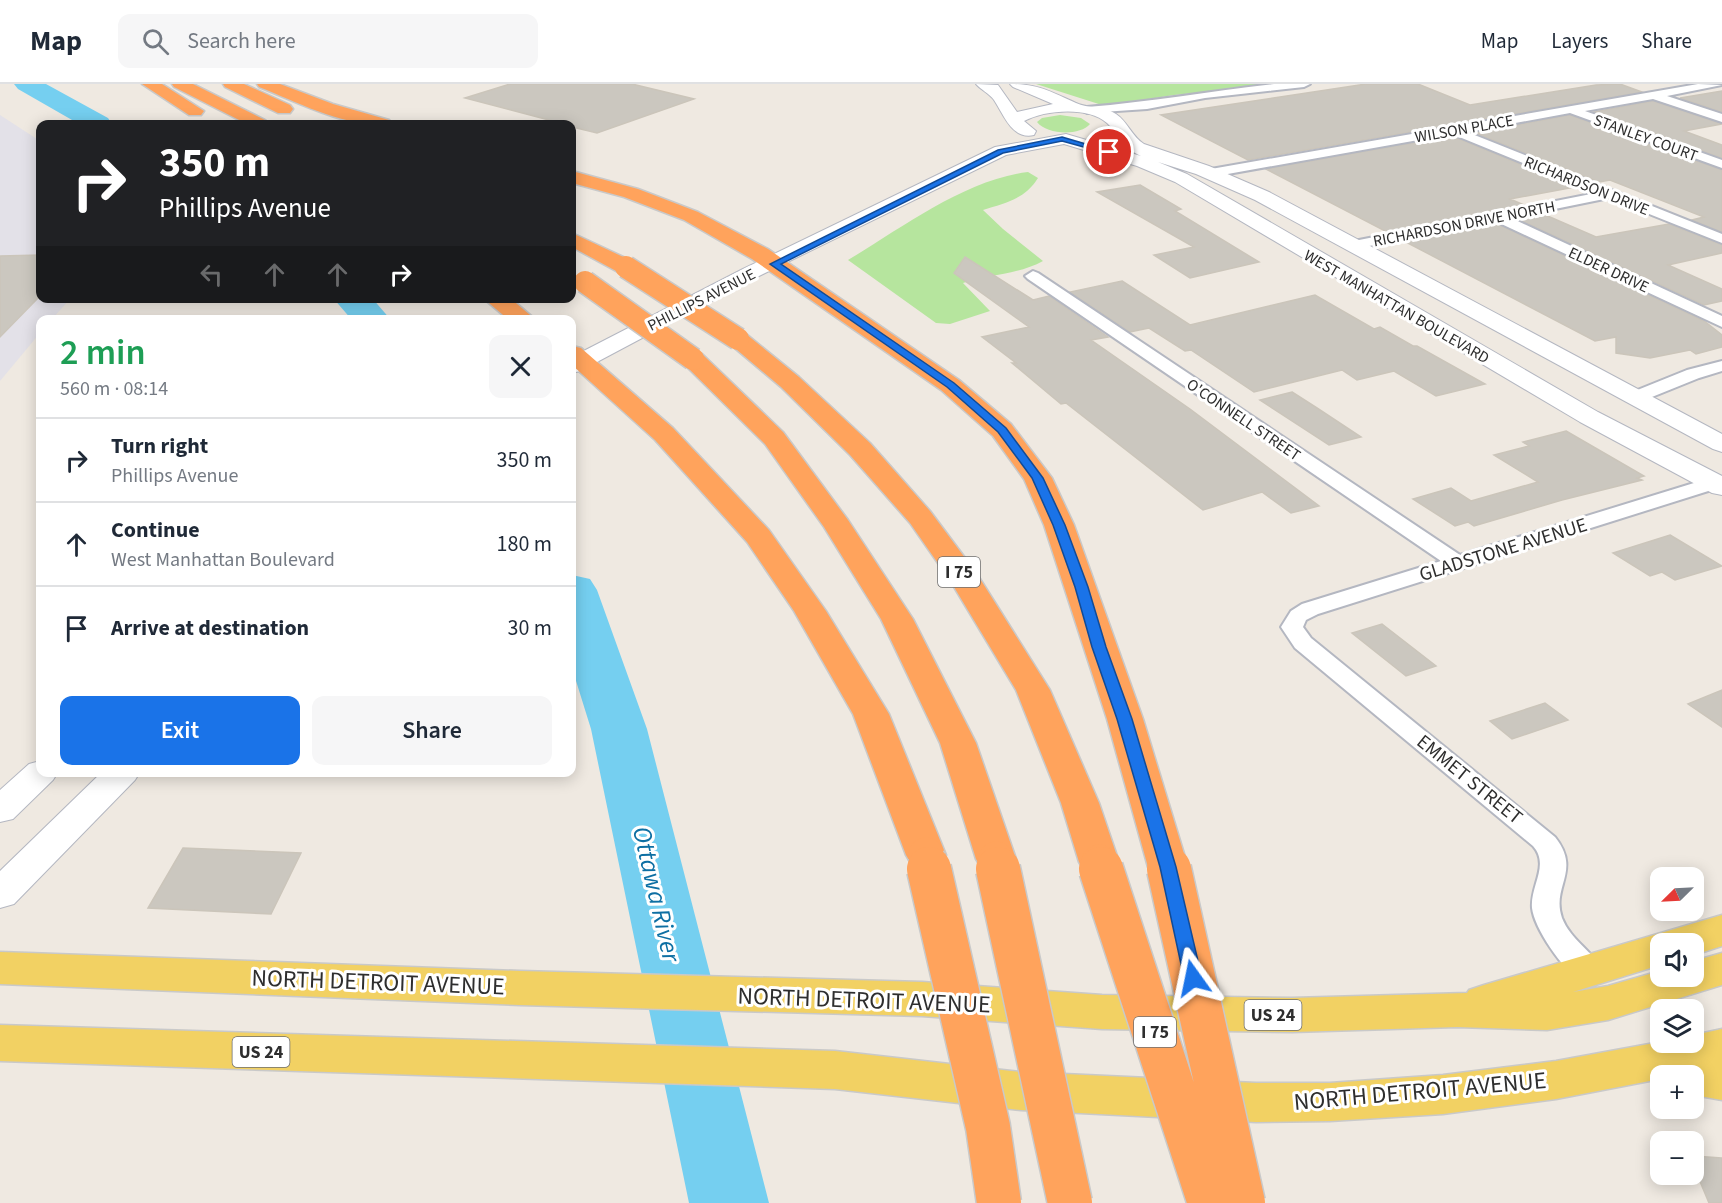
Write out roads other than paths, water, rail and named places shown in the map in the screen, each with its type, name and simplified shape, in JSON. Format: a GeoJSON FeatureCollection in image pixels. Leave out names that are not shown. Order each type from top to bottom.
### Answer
{"type":"FeatureCollection","features":[{"type":"Feature","properties":{"kind":"highway"},"geometry":{"type":"LineString","coordinates":[[150,84],[209,119]]}},
{"type":"Feature","properties":{"kind":"highway"},"geometry":{"type":"LineString","coordinates":[[180,84],[251,120]]}},
{"type":"Feature","properties":{"kind":"highway"},"geometry":{"type":"LineString","coordinates":[[231,84],[302,117]]}},
{"type":"Feature","properties":{"kind":"highway"},"geometry":{"type":"LineString","coordinates":[[265,84],[327,108],[368,120]]}},
{"type":"Feature","properties":{"kind":"highway"},"geometry":{"type":"LineString","coordinates":[[576,178],[631,193],[691,216],[767,259],[950,385],[1002,430],[1038,478],[1059,525],[1082,587],[1099,647],[1125,719],[1168,867],[1244,1203]]}},
{"type":"Feature","properties":{"kind":"highway","name":"I 75"},"geometry":{"type":"LineString","coordinates":[[576,241],[626,267],[738,339],[790,382],[860,449],[920,516],[966,581],[1033,690],[1080,803],[1210,1203]]}},
{"type":"Feature","properties":{"kind":"highway"},"geometry":{"type":"LineString","coordinates":[[578,279],[693,359],[774,438],[838,526],[897,619],[958,743],[996,860],[1070,1203]]}},
{"type":"Feature","properties":{"kind":"highway"},"geometry":{"type":"LineString","coordinates":[[501,303],[518,315]]}},
{"type":"Feature","properties":{"kind":"highway"},"geometry":{"type":"LineString","coordinates":[[581,347],[758,536],[810,611],[871,714],[926,855],[988,1127],[999,1203]]}},
{"type":"Feature","properties":{"kind":"main road"},"geometry":{"type":"LineString","coordinates":[[984,84],[998,92],[1015,122]]}},
{"type":"Feature","properties":{"kind":"main road"},"geometry":{"type":"LineString","coordinates":[[1018,84],[1103,114],[1115,123]]}},
{"type":"Feature","properties":{"kind":"main road"},"geometry":{"type":"LineString","coordinates":[[581,347],[767,259],[959,159],[983,146],[1030,111],[1085,109]]}},
{"type":"Feature","properties":{"kind":"main road","name":"WEST MANHATTAN BOULEVARD"},"geometry":{"type":"LineString","coordinates":[[1015,122],[1036,134],[1064,139],[1143,162],[1181,178],[1589,417],[1718,485]]}},
{"type":"Feature","properties":{"kind":"main road","name":"WEST MANHATTAN BOULEVARD"},"geometry":{"type":"LineString","coordinates":[[1115,123],[1136,147],[1211,173],[1262,195],[1722,444]]}},
{"type":"Feature","properties":{"kind":"main road","name":"PHILLIPS AVENUE"},"geometry":{"type":"LineString","coordinates":[[581,347],[1001,151],[1092,135],[1115,123]]}},
{"type":"Feature","properties":{"kind":"main road"},"geometry":{"type":"LineString","coordinates":[[1270,232],[1268,225],[1277,220],[1311,223]]}},
{"type":"Feature","properties":{"kind":"main road"},"geometry":{"type":"LineString","coordinates":[[0,810],[36,777]]}},
{"type":"Feature","properties":{"kind":"main road"},"geometry":{"type":"LineString","coordinates":[[0,894],[118,777]]}},
{"type":"Feature","properties":{"kind":"main road"},"geometry":{"type":"LineString","coordinates":[[1704,936],[1722,930]]}},
{"type":"Feature","properties":{"kind":"main road"},"geometry":{"type":"LineString","coordinates":[[1457,1010],[1650,952]]}},
{"type":"Feature","properties":{"kind":"main road","name":"NORTH DETROIT AVENUE"},"geometry":{"type":"LineString","coordinates":[[0,968],[520,988],[818,998],[922,999],[1102,1012],[1292,1015],[1457,1010],[1546,1013],[1608,1003],[1722,969]]}},
{"type":"Feature","properties":{"kind":"main road","name":"NORTH DETROIT AVENUE"},"geometry":{"type":"LineString","coordinates":[[0,1043],[835,1070],[948,1085],[1271,1103],[1334,1102],[1444,1094],[1637,1067],[1722,1047]]}},
{"type":"Feature","properties":{"kind":"main road"},"geometry":{"type":"LineString","coordinates":[[1637,1067],[1650,1069]]}},
{"type":"Feature","properties":{"kind":"main road"},"geometry":{"type":"LineString","coordinates":[[1704,1078],[1722,1081]]}},
{"type":"Feature","properties":{"kind":"street"},"geometry":{"type":"LineString","coordinates":[[1085,109],[1148,106],[1205,95],[1304,84]]}},
{"type":"Feature","properties":{"kind":"street","name":"WILSON PLACE"},"geometry":{"type":"LineString","coordinates":[[1211,173],[1717,84]]}},
{"type":"Feature","properties":{"kind":"street"},"geometry":{"type":"LineString","coordinates":[[1653,95],[1722,118]]}},
{"type":"Feature","properties":{"kind":"street"},"geometry":{"type":"LineString","coordinates":[[1115,123],[1148,106]]}},
{"type":"Feature","properties":{"kind":"street","name":"STANLEY COURT"},"geometry":{"type":"LineString","coordinates":[[1570,110],[1722,164]]}},
{"type":"Feature","properties":{"kind":"street","name":"RICHARDSON DRIVE"},"geometry":{"type":"LineString","coordinates":[[1452,130],[1722,239]]}},
{"type":"Feature","properties":{"kind":"street","name":"RICHARDSON DRIVE NORTH"},"geometry":{"type":"LineString","coordinates":[[1354,245],[1609,194]]}},
{"type":"Feature","properties":{"kind":"street","name":"ELDER DRIVE"},"geometry":{"type":"LineString","coordinates":[[1496,216],[1722,322]]}},
{"type":"Feature","properties":{"kind":"street","name":"O'CONNELL STREET"},"geometry":{"type":"LineString","coordinates":[[1033,276],[1456,562]]}},
{"type":"Feature","properties":{"kind":"street"},"geometry":{"type":"LineString","coordinates":[[1636,397],[1693,374],[1722,366]]}},
{"type":"Feature","properties":{"kind":"street","name":"GLADSTONE AVENUE"},"geometry":{"type":"LineString","coordinates":[[1294,619],[1310,609],[1456,562],[1718,485]]}},
{"type":"Feature","properties":{"kind":"street","name":"EMMET STREET"},"geometry":{"type":"LineString","coordinates":[[1294,619],[1292,627],[1303,643],[1541,838],[1552,853],[1554,866],[1546,907],[1550,921],[1554,930],[1588,970]]}},
{"type":"Feature","properties":{"kind":"waterway","name":"Ottawa River"},"geometry":{"type":"LineString","coordinates":[[27,84],[91,120]]}},
{"type":"Feature","properties":{"kind":"waterway","name":"Ottawa River"},"geometry":{"type":"LineString","coordinates":[[356,303],[368,315]]}},
{"type":"Feature","properties":{"kind":"waterway","name":"Ottawa River"},"geometry":{"type":"LineString","coordinates":[[576,602],[619,729],[729,1203]]}}]}
